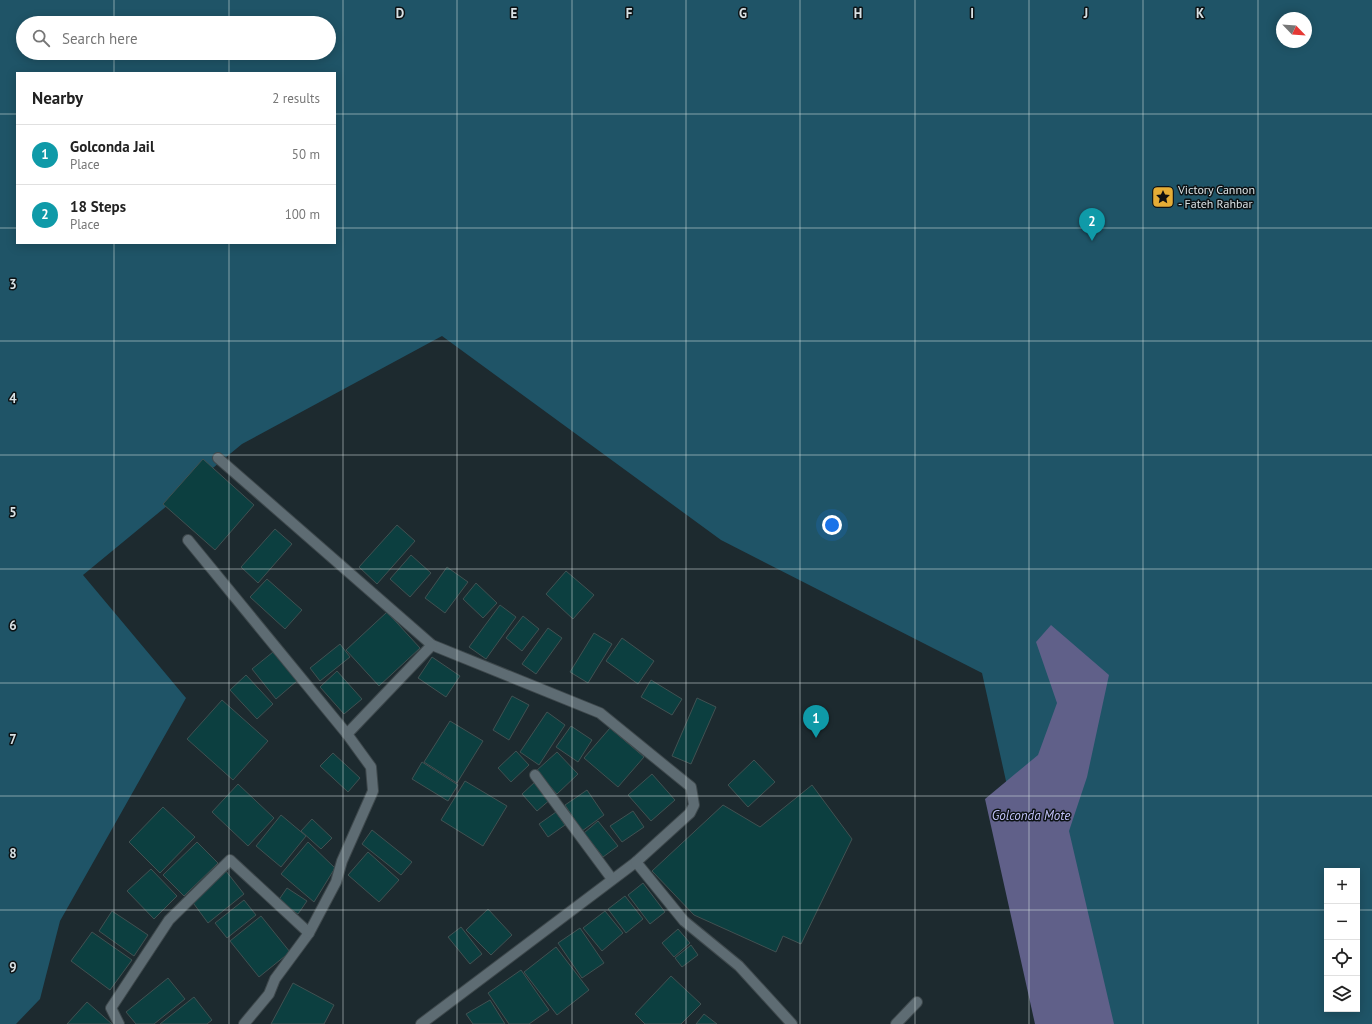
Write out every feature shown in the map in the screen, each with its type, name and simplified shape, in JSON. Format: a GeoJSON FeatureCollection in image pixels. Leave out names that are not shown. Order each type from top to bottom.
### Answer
{"type":"FeatureCollection","features":[{"type":"Feature","properties":{"kind":"street"},"geometry":{"type":"LineString","coordinates":[[218,458],[432,645],[600,714],[691,787],[694,805],[690,813],[636,862],[422,1024]]}},
{"type":"Feature","properties":{"kind":"street"},"geometry":{"type":"LineString","coordinates":[[188,540],[347,734],[371,767],[373,792],[342,861],[336,882],[309,933],[275,979],[269,994],[244,1024]]}},
{"type":"Feature","properties":{"kind":"street"},"geometry":{"type":"LineString","coordinates":[[347,734],[432,645]]}},
{"type":"Feature","properties":{"kind":"street"},"geometry":{"type":"LineString","coordinates":[[534,775],[612,879]]}},
{"type":"Feature","properties":{"kind":"street"},"geometry":{"type":"LineString","coordinates":[[119,1024],[111,1008],[169,920],[230,860],[309,933]]}},
{"type":"Feature","properties":{"kind":"street"},"geometry":{"type":"LineString","coordinates":[[636,862],[684,921],[739,966],[792,1024]]}},
{"type":"Feature","properties":{"kind":"street"},"geometry":{"type":"LineString","coordinates":[[896,1024],[917,1002]]}},
{"type":"Feature","properties":{"kind":"shaded area"},"geometry":{"type":"Polygon","coordinates":[[[0,0],[1372,0],[1372,1024],[1060,1024],[982,673],[721,540],[442,336],[242,444],[83,575],[186,698],[60,921],[40,999],[16,1024],[0,1024],[0,0]]]}},
{"type":"Feature","properties":{"kind":"water","name":"Golconda Mote"},"geometry":{"type":"Polygon","coordinates":[[[1051,625],[1109,675],[1087,777],[1069,831],[1114,1024],[1035,1024],[985,799],[1038,755],[1057,703],[1036,642],[1051,625]]]}},
{"type":"Feature","properties":{"kind":"building"},"geometry":{"type":"Polygon","coordinates":[[[203,459],[254,505],[215,550],[163,504],[203,459]]]}},
{"type":"Feature","properties":{"kind":"building"},"geometry":{"type":"Polygon","coordinates":[[[397,525],[415,541],[377,584],[359,567],[397,525]]]}},
{"type":"Feature","properties":{"kind":"building"},"geometry":{"type":"Polygon","coordinates":[[[275,529],[292,544],[258,583],[241,567],[275,529]]]}},
{"type":"Feature","properties":{"kind":"building"},"geometry":{"type":"Polygon","coordinates":[[[411,555],[431,573],[410,597],[390,579],[411,555]]]}},
{"type":"Feature","properties":{"kind":"building"},"geometry":{"type":"Polygon","coordinates":[[[447,567],[468,582],[445,613],[425,598],[447,567]]]}},
{"type":"Feature","properties":{"kind":"building"},"geometry":{"type":"Polygon","coordinates":[[[566,571],[594,595],[573,619],[546,594],[566,571]]]}},
{"type":"Feature","properties":{"kind":"building"},"geometry":{"type":"Polygon","coordinates":[[[267,579],[302,610],[285,629],[250,597],[267,579]]]}},
{"type":"Feature","properties":{"kind":"building"},"geometry":{"type":"Polygon","coordinates":[[[476,583],[497,603],[483,618],[463,599],[476,583]]]}},
{"type":"Feature","properties":{"kind":"building"},"geometry":{"type":"Polygon","coordinates":[[[500,605],[516,617],[486,659],[469,647],[500,605]]]}},
{"type":"Feature","properties":{"kind":"building"},"geometry":{"type":"Polygon","coordinates":[[[387,612],[420,648],[379,686],[346,650],[387,612]]]}},
{"type":"Feature","properties":{"kind":"building"},"geometry":{"type":"Polygon","coordinates":[[[523,616],[539,629],[522,651],[506,638],[523,616]]]}},
{"type":"Feature","properties":{"kind":"building"},"geometry":{"type":"Polygon","coordinates":[[[548,628],[562,638],[536,674],[522,664],[548,628]]]}},
{"type":"Feature","properties":{"kind":"building"},"geometry":{"type":"Polygon","coordinates":[[[594,633],[612,644],[588,683],[570,672],[594,633]]]}},
{"type":"Feature","properties":{"kind":"building"},"geometry":{"type":"Polygon","coordinates":[[[622,638],[654,661],[638,684],[606,661],[622,638]]]}},
{"type":"Feature","properties":{"kind":"building"},"geometry":{"type":"Polygon","coordinates":[[[340,644],[350,657],[320,681],[310,668],[340,644]]]}},
{"type":"Feature","properties":{"kind":"building"},"geometry":{"type":"Polygon","coordinates":[[[273,652],[297,681],[276,699],[252,669],[273,652]]]}},
{"type":"Feature","properties":{"kind":"building"},"geometry":{"type":"Polygon","coordinates":[[[432,657],[460,676],[446,697],[418,678],[432,657]]]}},
{"type":"Feature","properties":{"kind":"building"},"geometry":{"type":"Polygon","coordinates":[[[337,671],[362,699],[344,714],[320,687],[337,671]]]}},
{"type":"Feature","properties":{"kind":"building"},"geometry":{"type":"Polygon","coordinates":[[[246,675],[273,704],[257,719],[230,690],[246,675]]]}},
{"type":"Feature","properties":{"kind":"building"},"geometry":{"type":"Polygon","coordinates":[[[651,680],[682,699],[672,715],[641,697],[651,680]]]}},
{"type":"Feature","properties":{"kind":"building"},"geometry":{"type":"Polygon","coordinates":[[[512,696],[529,705],[509,740],[493,730],[512,696]]]}},
{"type":"Feature","properties":{"kind":"building"},"geometry":{"type":"Polygon","coordinates":[[[697,698],[716,707],[691,764],[672,756],[697,698]]]}},
{"type":"Feature","properties":{"kind":"building"},"geometry":{"type":"Polygon","coordinates":[[[222,700],[268,741],[233,780],[187,739],[222,700]]]}},
{"type":"Feature","properties":{"kind":"building"},"geometry":{"type":"Polygon","coordinates":[[[547,712],[565,725],[539,765],[520,752],[547,712]]]}},
{"type":"Feature","properties":{"kind":"building"},"geometry":{"type":"Polygon","coordinates":[[[450,721],[483,741],[457,783],[424,762],[450,721]]]}},
{"type":"Feature","properties":{"kind":"building"},"geometry":{"type":"Polygon","coordinates":[[[571,726],[592,740],[578,762],[556,747],[571,726]]]}},
{"type":"Feature","properties":{"kind":"building"},"geometry":{"type":"Polygon","coordinates":[[[610,728],[644,757],[618,787],[584,758],[610,728]]]}},
{"type":"Feature","properties":{"kind":"building"},"geometry":{"type":"Polygon","coordinates":[[[516,751],[529,765],[511,782],[498,768],[516,751]]]}},
{"type":"Feature","properties":{"kind":"building"},"geometry":{"type":"Polygon","coordinates":[[[557,752],[578,774],[557,794],[536,771],[557,752]]]}},
{"type":"Feature","properties":{"kind":"building"},"geometry":{"type":"Polygon","coordinates":[[[333,753],[360,778],[348,792],[320,766],[333,753]]]}},
{"type":"Feature","properties":{"kind":"building"},"geometry":{"type":"Polygon","coordinates":[[[754,760],[775,782],[748,807],[728,785],[754,760]]]}},
{"type":"Feature","properties":{"kind":"building"},"geometry":{"type":"Polygon","coordinates":[[[422,762],[458,785],[448,801],[412,779],[422,762]]]}},
{"type":"Feature","properties":{"kind":"building"},"geometry":{"type":"Polygon","coordinates":[[[652,774],[675,800],[651,821],[628,795],[652,774]]]}},
{"type":"Feature","properties":{"kind":"building"},"geometry":{"type":"Polygon","coordinates":[[[465,781],[507,806],[483,846],[441,820],[465,781]]]}},
{"type":"Feature","properties":{"kind":"building"},"geometry":{"type":"Polygon","coordinates":[[[536,781],[552,798],[537,811],[522,794],[536,781]]]}},
{"type":"Feature","properties":{"kind":"building"},"geometry":{"type":"Polygon","coordinates":[[[238,784],[274,818],[248,846],[212,812],[238,784]]]}},
{"type":"Feature","properties":{"kind":"building"},"geometry":{"type":"Polygon","coordinates":[[[812,785],[852,839],[801,944],[783,936],[776,952],[694,915],[652,871],[723,805],[760,827],[812,785]]]}},
{"type":"Feature","properties":{"kind":"building"},"geometry":{"type":"Polygon","coordinates":[[[587,790],[604,815],[582,831],[565,805],[587,790]]]}},
{"type":"Feature","properties":{"kind":"building"},"geometry":{"type":"Polygon","coordinates":[[[163,807],[195,837],[160,873],[129,842],[163,807]]]}},
{"type":"Feature","properties":{"kind":"building"},"geometry":{"type":"Polygon","coordinates":[[[633,811],[644,827],[622,842],[610,826],[633,811]]]}},
{"type":"Feature","properties":{"kind":"building"},"geometry":{"type":"Polygon","coordinates":[[[556,812],[565,825],[548,837],[539,824],[556,812]]]}},
{"type":"Feature","properties":{"kind":"building"},"geometry":{"type":"Polygon","coordinates":[[[281,815],[306,836],[281,867],[256,846],[281,815]]]}},
{"type":"Feature","properties":{"kind":"building"},"geometry":{"type":"Polygon","coordinates":[[[312,819],[332,838],[321,849],[301,831],[312,819]]]}},
{"type":"Feature","properties":{"kind":"building"},"geometry":{"type":"Polygon","coordinates":[[[598,821],[618,846],[603,857],[584,833],[598,821]]]}},
{"type":"Feature","properties":{"kind":"building"},"geometry":{"type":"Polygon","coordinates":[[[372,830],[412,862],[401,875],[362,844],[372,830]]]}},
{"type":"Feature","properties":{"kind":"building"},"geometry":{"type":"Polygon","coordinates":[[[197,842],[218,863],[184,896],[163,875],[197,842]]]}},
{"type":"Feature","properties":{"kind":"building"},"geometry":{"type":"Polygon","coordinates":[[[308,842],[335,868],[314,902],[281,874],[308,842]]]}},
{"type":"Feature","properties":{"kind":"building"},"geometry":{"type":"Polygon","coordinates":[[[368,852],[399,880],[379,902],[348,875],[368,852]]]}},
{"type":"Feature","properties":{"kind":"building"},"geometry":{"type":"Polygon","coordinates":[[[151,869],[177,896],[154,919],[127,891],[151,869]]]}},
{"type":"Feature","properties":{"kind":"building"},"geometry":{"type":"Polygon","coordinates":[[[226,871],[244,894],[208,923],[191,900],[226,871]]]}},
{"type":"Feature","properties":{"kind":"building"},"geometry":{"type":"Polygon","coordinates":[[[643,883],[665,912],[650,924],[628,895],[643,883]]]}},
{"type":"Feature","properties":{"kind":"building"},"geometry":{"type":"Polygon","coordinates":[[[287,888],[307,901],[298,914],[278,901],[287,888]]]}},
{"type":"Feature","properties":{"kind":"building"},"geometry":{"type":"Polygon","coordinates":[[[625,896],[643,919],[626,933],[608,909],[625,896]]]}},
{"type":"Feature","properties":{"kind":"building"},"geometry":{"type":"Polygon","coordinates":[[[244,900],[256,915],[227,938],[215,923],[244,900]]]}},
{"type":"Feature","properties":{"kind":"building"},"geometry":{"type":"Polygon","coordinates":[[[488,909],[512,935],[491,955],[466,930],[488,909]]]}},
{"type":"Feature","properties":{"kind":"building"},"geometry":{"type":"Polygon","coordinates":[[[112,911],[148,935],[134,956],[99,931],[112,911]]]}},
{"type":"Feature","properties":{"kind":"building"},"geometry":{"type":"Polygon","coordinates":[[[605,911],[623,933],[602,951],[583,928],[605,911]]]}},
{"type":"Feature","properties":{"kind":"building"},"geometry":{"type":"Polygon","coordinates":[[[261,916],[290,952],[259,977],[230,941],[261,916]]]}},
{"type":"Feature","properties":{"kind":"building"},"geometry":{"type":"Polygon","coordinates":[[[461,927],[482,954],[470,964],[448,937],[461,927]]]}},
{"type":"Feature","properties":{"kind":"building"},"geometry":{"type":"Polygon","coordinates":[[[580,928],[604,963],[582,978],[558,943],[580,928]]]}},
{"type":"Feature","properties":{"kind":"building"},"geometry":{"type":"Polygon","coordinates":[[[678,929],[690,943],[674,957],[662,943],[678,929]]]}},
{"type":"Feature","properties":{"kind":"building"},"geometry":{"type":"Polygon","coordinates":[[[92,932],[132,960],[110,990],[71,961],[92,932]]]}},
{"type":"Feature","properties":{"kind":"building"},"geometry":{"type":"Polygon","coordinates":[[[691,945],[698,955],[682,967],[675,958],[691,945]]]}},
{"type":"Feature","properties":{"kind":"building"},"geometry":{"type":"Polygon","coordinates":[[[556,947],[589,990],[557,1015],[524,972],[556,947]]]}},
{"type":"Feature","properties":{"kind":"building"},"geometry":{"type":"Polygon","coordinates":[[[521,970],[549,1010],[529,1024],[509,1024],[488,993],[521,970]]]}},
{"type":"Feature","properties":{"kind":"building"},"geometry":{"type":"Polygon","coordinates":[[[671,976],[701,1004],[681,1024],[645,1024],[635,1014],[671,976]]]}},
{"type":"Feature","properties":{"kind":"building"},"geometry":{"type":"Polygon","coordinates":[[[168,978],[185,999],[154,1024],[136,1024],[126,1012],[168,978]]]}},
{"type":"Feature","properties":{"kind":"building"},"geometry":{"type":"Polygon","coordinates":[[[293,983],[334,1005],[324,1024],[271,1024],[293,983]]]}},
{"type":"Feature","properties":{"kind":"building"},"geometry":{"type":"Polygon","coordinates":[[[194,997],[212,1020],[207,1024],[160,1024],[194,997]]]}},
{"type":"Feature","properties":{"kind":"building"},"geometry":{"type":"Polygon","coordinates":[[[490,1000],[505,1024],[473,1024],[466,1014],[490,1000]]]}},
{"type":"Feature","properties":{"kind":"building"},"geometry":{"type":"Polygon","coordinates":[[[87,1002],[112,1024],[67,1024],[87,1002]]]}},
{"type":"Feature","properties":{"kind":"building"},"geometry":{"type":"Polygon","coordinates":[[[704,1014],[717,1024],[696,1024],[704,1014]]]}},
{"type":"Feature","properties":{"kind":"place","name":"Victory Cannon - Fateh Rahbar"},"geometry":{"type":"Point","coordinates":[1163,197]}},
{"type":"Feature","properties":{"kind":"place","name":"18 Steps"},"geometry":{"type":"Point","coordinates":[1092,241]}},
{"type":"Feature","properties":{"kind":"place","name":"Golconda Jail"},"geometry":{"type":"Point","coordinates":[816,738]}}]}
